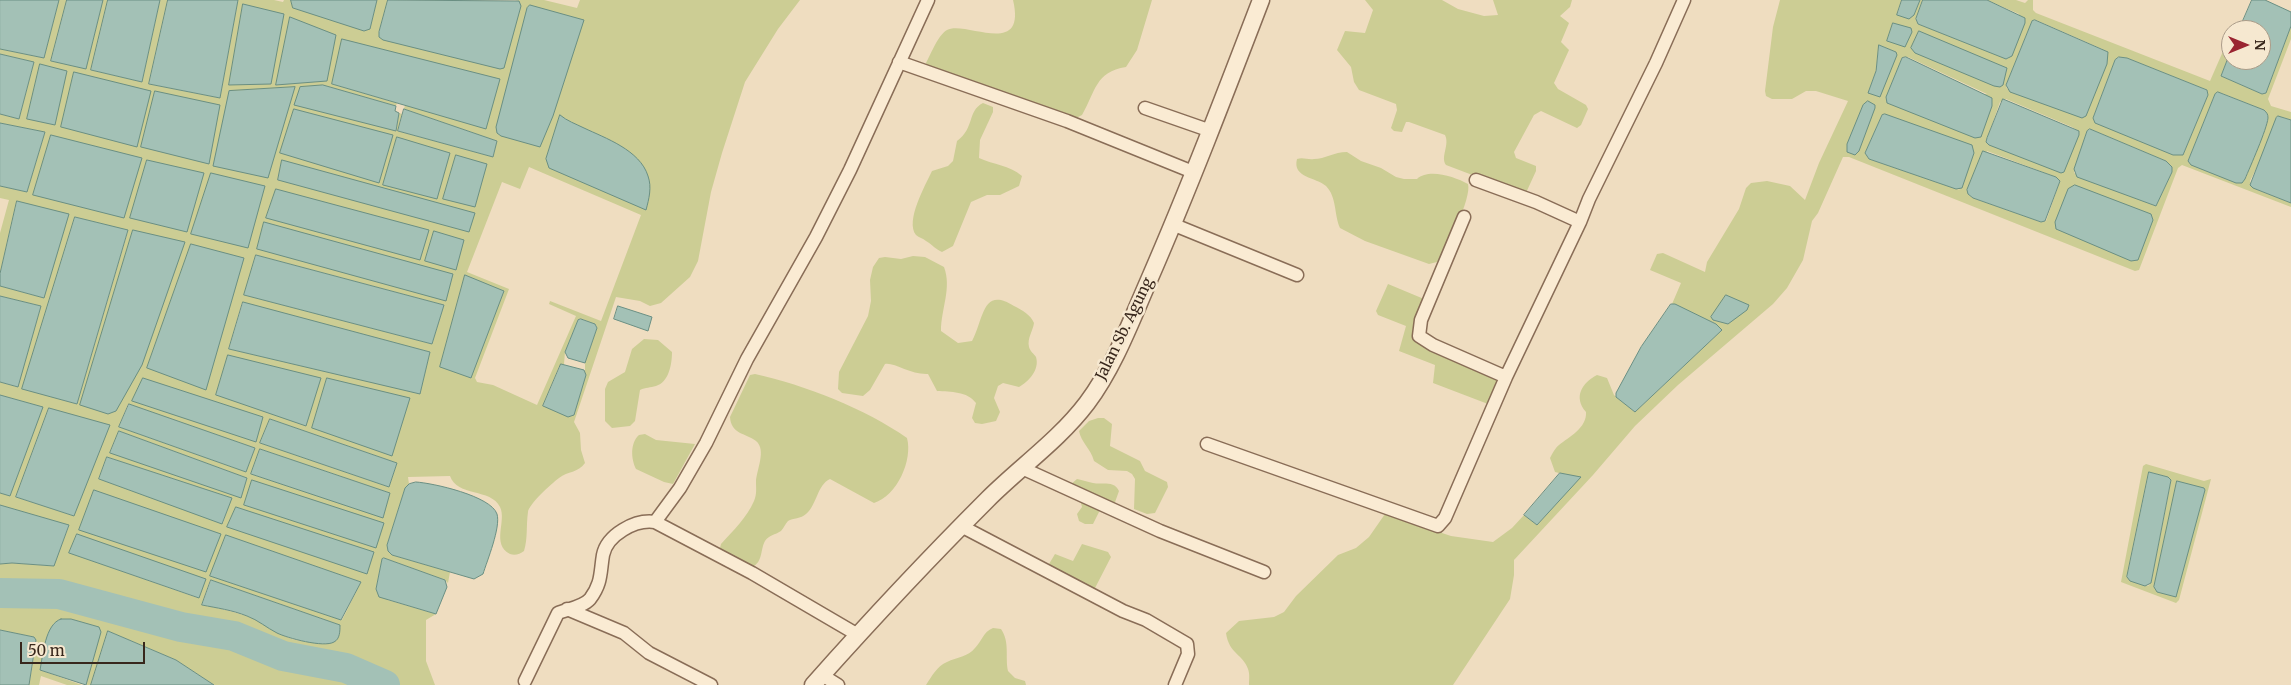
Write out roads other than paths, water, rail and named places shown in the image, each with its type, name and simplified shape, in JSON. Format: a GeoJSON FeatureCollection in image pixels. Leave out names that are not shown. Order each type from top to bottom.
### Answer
{"type":"FeatureCollection","features":[{"type":"Feature","properties":{"kind":"street"},"geometry":{"type":"LineString","coordinates":[[654,522],[680,488],[706,443],[746,359],[816,237],[850,170],[928,0]]}},
{"type":"Feature","properties":{"kind":"street","name":"Jalan Sb. Agung"},"geometry":{"type":"LineString","coordinates":[[818,680],[961,526],[1006,482],[1024,469],[1073,419],[1089,399],[1114,357],[1172,224],[1211,131],[1261,0]]}},
{"type":"Feature","properties":{"kind":"street"},"geometry":{"type":"LineString","coordinates":[[1208,444],[1438,526],[1445,518],[1506,377],[1580,222],[1589,199],[1652,72],[1684,0]]}},
{"type":"Feature","properties":{"kind":"street"},"geometry":{"type":"LineString","coordinates":[[899,62],[1067,121],[1193,172]]}},
{"type":"Feature","properties":{"kind":"street"},"geometry":{"type":"LineString","coordinates":[[1145,108],[1211,131]]}},
{"type":"Feature","properties":{"kind":"street"},"geometry":{"type":"LineString","coordinates":[[1476,180],[1536,202],[1580,222]]}},
{"type":"Feature","properties":{"kind":"street"},"geometry":{"type":"LineString","coordinates":[[1464,217],[1421,320],[1420,336],[1433,345],[1506,377]]}},
{"type":"Feature","properties":{"kind":"street"},"geometry":{"type":"LineString","coordinates":[[1172,224],[1297,275]]}},
{"type":"Feature","properties":{"kind":"street"},"geometry":{"type":"LineString","coordinates":[[1024,469],[1160,531],[1264,572]]}},
{"type":"Feature","properties":{"kind":"street"},"geometry":{"type":"LineString","coordinates":[[525,681],[558,613],[589,600],[600,580],[603,554],[616,536],[632,526],[654,522],[752,573],[858,635]]}},
{"type":"Feature","properties":{"kind":"street"},"geometry":{"type":"LineString","coordinates":[[961,526],[1123,611],[1146,620],[1187,644],[1188,654],[1175,685]]}},
{"type":"Feature","properties":{"kind":"street"},"geometry":{"type":"LineString","coordinates":[[567,609],[624,633],[649,653],[711,685]]}},
{"type":"Feature","properties":{"kind":"street"},"geometry":{"type":"LineString","coordinates":[[818,680],[838,685]]}},
{"type":"Feature","properties":{"kind":"water"},"geometry":{"type":"Polygon","coordinates":[[[0,0],[59,0],[44,58],[0,49],[0,0]]]}},
{"type":"Feature","properties":{"kind":"water"},"geometry":{"type":"Polygon","coordinates":[[[67,0],[103,0],[86,69],[51,61],[67,0]]]}},
{"type":"Feature","properties":{"kind":"water"},"geometry":{"type":"Polygon","coordinates":[[[108,0],[160,0],[142,82],[91,70],[108,0]]]}},
{"type":"Feature","properties":{"kind":"water"},"geometry":{"type":"Polygon","coordinates":[[[168,0],[238,0],[220,98],[149,84],[168,0]]]}},
{"type":"Feature","properties":{"kind":"water"},"geometry":{"type":"Polygon","coordinates":[[[291,0],[377,0],[370,29],[364,31],[293,8],[291,0]]]}},
{"type":"Feature","properties":{"kind":"water"},"geometry":{"type":"Polygon","coordinates":[[[388,0],[519,1],[521,6],[504,68],[500,69],[383,40],[379,37],[379,32],[388,0]]]}},
{"type":"Feature","properties":{"kind":"water"},"geometry":{"type":"Polygon","coordinates":[[[1902,0],[1920,0],[1914,15],[1909,19],[1897,15],[1902,0]]]}},
{"type":"Feature","properties":{"kind":"water"},"geometry":{"type":"Polygon","coordinates":[[[1923,0],[1987,0],[2025,18],[2025,23],[2012,56],[2006,59],[1918,24],[1916,19],[1923,0]]]}},
{"type":"Feature","properties":{"kind":"water"},"geometry":{"type":"Polygon","coordinates":[[[2252,0],[2265,0],[2291,12],[2291,26],[2266,93],[2262,94],[2221,76],[2223,70],[2271,70],[2271,20],[2243,20],[2252,0]]]}},
{"type":"Feature","properties":{"kind":"water"},"geometry":{"type":"Polygon","coordinates":[[[243,4],[284,14],[271,84],[229,85],[243,4]]]}},
{"type":"Feature","properties":{"kind":"water"},"geometry":{"type":"Polygon","coordinates":[[[530,5],[584,20],[553,116],[540,147],[501,136],[497,133],[496,127],[527,8],[530,5]]]}},
{"type":"Feature","properties":{"kind":"water"},"geometry":{"type":"Polygon","coordinates":[[[290,17],[336,35],[327,81],[276,85],[290,17]]]}},
{"type":"Feature","properties":{"kind":"water"},"geometry":{"type":"Polygon","coordinates":[[[2035,20],[2108,52],[2107,64],[2086,116],[2082,118],[2010,92],[2006,85],[2032,21],[2035,20]]]}},
{"type":"Feature","properties":{"kind":"water"},"geometry":{"type":"Polygon","coordinates":[[[1893,23],[1911,28],[1912,32],[1905,47],[1887,41],[1893,23]]]}},
{"type":"Feature","properties":{"kind":"water"},"geometry":{"type":"Polygon","coordinates":[[[1919,31],[2007,68],[2003,85],[2000,87],[1994,86],[1915,53],[1911,48],[1919,31]]]}},
{"type":"Feature","properties":{"kind":"water"},"geometry":{"type":"Polygon","coordinates":[[[342,39],[500,79],[486,129],[332,84],[342,39]]]}},
{"type":"Feature","properties":{"kind":"water"},"geometry":{"type":"Polygon","coordinates":[[[1879,45],[1896,52],[1897,55],[1880,97],[1868,93],[1876,71],[1879,45]]]}},
{"type":"Feature","properties":{"kind":"water"},"geometry":{"type":"Polygon","coordinates":[[[0,54],[34,62],[19,119],[0,114],[0,54]]]}},
{"type":"Feature","properties":{"kind":"water"},"geometry":{"type":"Polygon","coordinates":[[[1906,57],[1992,98],[1992,106],[1981,137],[1975,138],[1887,103],[1886,97],[1902,58],[1906,57]]]}},
{"type":"Feature","properties":{"kind":"water"},"geometry":{"type":"Polygon","coordinates":[[[2119,57],[2127,58],[2207,90],[2208,95],[2183,155],[2173,155],[2095,123],[2093,118],[2115,60],[2119,57]]]}},
{"type":"Feature","properties":{"kind":"water"},"geometry":{"type":"Polygon","coordinates":[[[40,64],[67,71],[55,125],[27,119],[40,64]]]}},
{"type":"Feature","properties":{"kind":"water"},"geometry":{"type":"Polygon","coordinates":[[[74,72],[151,91],[137,147],[61,127],[74,72]]]}},
{"type":"Feature","properties":{"kind":"water"},"geometry":{"type":"Polygon","coordinates":[[[323,85],[396,106],[395,111],[399,113],[396,131],[294,105],[300,87],[323,85]]]}},
{"type":"Feature","properties":{"kind":"water"},"geometry":{"type":"Polygon","coordinates":[[[295,87],[268,178],[213,166],[229,91],[295,87]]]}},
{"type":"Feature","properties":{"kind":"water"},"geometry":{"type":"Polygon","coordinates":[[[155,91],[220,105],[209,164],[141,147],[155,91]]]}},
{"type":"Feature","properties":{"kind":"water"},"geometry":{"type":"Polygon","coordinates":[[[2218,92],[2264,110],[2268,115],[2262,139],[2242,183],[2236,183],[2191,165],[2188,161],[2215,94],[2218,92]]]}},
{"type":"Feature","properties":{"kind":"water"},"geometry":{"type":"Polygon","coordinates":[[[2003,99],[2079,131],[2064,172],[2061,173],[1989,145],[1986,142],[2003,99]]]}},
{"type":"Feature","properties":{"kind":"water"},"geometry":{"type":"Polygon","coordinates":[[[1868,101],[1875,105],[1875,108],[1859,151],[1855,155],[1847,152],[1847,144],[1863,105],[1868,101]]]}},
{"type":"Feature","properties":{"kind":"water"},"geometry":{"type":"Polygon","coordinates":[[[294,109],[393,135],[379,183],[280,153],[294,109]]]}},
{"type":"Feature","properties":{"kind":"water"},"geometry":{"type":"Polygon","coordinates":[[[404,109],[497,141],[493,157],[398,131],[404,109]]]}},
{"type":"Feature","properties":{"kind":"water"},"geometry":{"type":"Polygon","coordinates":[[[1885,114],[1972,145],[1974,153],[1962,188],[1956,189],[1869,159],[1865,153],[1882,115],[1885,114]]]}},
{"type":"Feature","properties":{"kind":"water"},"geometry":{"type":"Polygon","coordinates":[[[560,115],[621,146],[638,159],[644,167],[650,184],[646,210],[549,168],[546,159],[560,115]]]}},
{"type":"Feature","properties":{"kind":"water"},"geometry":{"type":"Polygon","coordinates":[[[2278,116],[2291,120],[2291,203],[2253,188],[2250,185],[2278,116]]]}},
{"type":"Feature","properties":{"kind":"water"},"geometry":{"type":"Polygon","coordinates":[[[0,123],[45,132],[27,192],[0,186],[0,123]]]}},
{"type":"Feature","properties":{"kind":"water"},"geometry":{"type":"Polygon","coordinates":[[[2090,129],[2166,161],[2172,167],[2172,172],[2156,206],[2077,177],[2074,169],[2087,131],[2090,129]]]}},
{"type":"Feature","properties":{"kind":"water"},"geometry":{"type":"Polygon","coordinates":[[[51,135],[142,158],[124,218],[33,195],[51,135]]]}},
{"type":"Feature","properties":{"kind":"water"},"geometry":{"type":"Polygon","coordinates":[[[397,137],[450,153],[437,199],[383,185],[397,137]]]}},
{"type":"Feature","properties":{"kind":"water"},"geometry":{"type":"Polygon","coordinates":[[[1983,151],[2056,177],[2060,181],[2045,221],[2041,222],[1973,198],[1968,194],[1967,190],[1983,151]]]}},
{"type":"Feature","properties":{"kind":"water"},"geometry":{"type":"Polygon","coordinates":[[[456,155],[487,164],[475,207],[443,199],[456,155]]]}},
{"type":"Feature","properties":{"kind":"water"},"geometry":{"type":"Polygon","coordinates":[[[147,160],[204,173],[187,232],[130,218],[147,160]]]}},
{"type":"Feature","properties":{"kind":"water"},"geometry":{"type":"Polygon","coordinates":[[[282,160],[475,213],[469,232],[278,180],[282,160]]]}},
{"type":"Feature","properties":{"kind":"water"},"geometry":{"type":"Polygon","coordinates":[[[211,173],[265,186],[248,248],[191,234],[211,173]]]}},
{"type":"Feature","properties":{"kind":"water"},"geometry":{"type":"Polygon","coordinates":[[[2075,185],[2151,214],[2153,220],[2138,260],[2131,261],[2056,229],[2055,222],[2068,189],[2075,185]]]}},
{"type":"Feature","properties":{"kind":"water"},"geometry":{"type":"Polygon","coordinates":[[[276,189],[429,230],[420,260],[266,218],[276,189]]]}},
{"type":"Feature","properties":{"kind":"water"},"geometry":{"type":"Polygon","coordinates":[[[17,201],[69,214],[44,298],[0,286],[0,274],[17,201]]]}},
{"type":"Feature","properties":{"kind":"water"},"geometry":{"type":"Polygon","coordinates":[[[75,217],[128,230],[77,404],[22,389],[75,217]]]}},
{"type":"Feature","properties":{"kind":"water"},"geometry":{"type":"Polygon","coordinates":[[[264,222],[453,274],[446,301],[257,249],[264,222]]]}},
{"type":"Feature","properties":{"kind":"water"},"geometry":{"type":"Polygon","coordinates":[[[133,230],[185,242],[142,365],[116,411],[108,414],[80,405],[133,230]]]}},
{"type":"Feature","properties":{"kind":"water"},"geometry":{"type":"Polygon","coordinates":[[[434,231],[464,240],[456,270],[425,261],[434,231]]]}},
{"type":"Feature","properties":{"kind":"water"},"geometry":{"type":"Polygon","coordinates":[[[191,244],[244,258],[206,390],[147,368],[191,244]]]}},
{"type":"Feature","properties":{"kind":"water"},"geometry":{"type":"Polygon","coordinates":[[[256,255],[444,305],[432,344],[244,295],[256,255]]]}},
{"type":"Feature","properties":{"kind":"water"},"geometry":{"type":"Polygon","coordinates":[[[465,275],[504,291],[471,378],[440,367],[465,275]]]}},
{"type":"Feature","properties":{"kind":"water"},"geometry":{"type":"Polygon","coordinates":[[[1726,295],[1749,305],[1747,310],[1728,324],[1713,320],[1711,317],[1726,295]]]}},
{"type":"Feature","properties":{"kind":"water"},"geometry":{"type":"Polygon","coordinates":[[[0,296],[41,306],[18,387],[0,382],[0,296]]]}},
{"type":"Feature","properties":{"kind":"water"},"geometry":{"type":"Polygon","coordinates":[[[243,302],[430,352],[420,394],[229,349],[243,302]]]}},
{"type":"Feature","properties":{"kind":"water"},"geometry":{"type":"Polygon","coordinates":[[[1671,304],[1675,304],[1716,324],[1722,330],[1635,412],[1616,397],[1616,393],[1641,347],[1671,304]]]}},
{"type":"Feature","properties":{"kind":"water"},"geometry":{"type":"Polygon","coordinates":[[[618,306],[652,317],[648,331],[614,319],[618,306]]]}},
{"type":"Feature","properties":{"kind":"water"},"geometry":{"type":"Polygon","coordinates":[[[581,319],[595,324],[597,328],[585,363],[568,358],[565,352],[578,320],[581,319]]]}},
{"type":"Feature","properties":{"kind":"water"},"geometry":{"type":"Polygon","coordinates":[[[228,355],[321,378],[306,426],[216,395],[228,355]]]}},
{"type":"Feature","properties":{"kind":"water"},"geometry":{"type":"Polygon","coordinates":[[[561,364],[584,370],[586,375],[574,415],[568,417],[543,406],[561,364]]]}},
{"type":"Feature","properties":{"kind":"water"},"geometry":{"type":"Polygon","coordinates":[[[143,378],[263,417],[256,442],[132,401],[143,378]]]}},
{"type":"Feature","properties":{"kind":"water"},"geometry":{"type":"Polygon","coordinates":[[[327,378],[410,398],[392,456],[312,428],[327,378]]]}},
{"type":"Feature","properties":{"kind":"water"},"geometry":{"type":"Polygon","coordinates":[[[0,395],[43,407],[10,496],[0,493],[0,395]]]}},
{"type":"Feature","properties":{"kind":"water"},"geometry":{"type":"Polygon","coordinates":[[[129,404],[255,448],[246,472],[119,427],[129,404]]]}},
{"type":"Feature","properties":{"kind":"water"},"geometry":{"type":"Polygon","coordinates":[[[49,408],[110,425],[74,516],[16,497],[49,408]]]}},
{"type":"Feature","properties":{"kind":"water"},"geometry":{"type":"Polygon","coordinates":[[[270,419],[397,463],[389,487],[260,443],[270,419]]]}},
{"type":"Feature","properties":{"kind":"water"},"geometry":{"type":"Polygon","coordinates":[[[119,431],[247,478],[241,498],[110,453],[119,431]]]}},
{"type":"Feature","properties":{"kind":"water"},"geometry":{"type":"Polygon","coordinates":[[[260,449],[390,493],[383,518],[251,474],[260,449]]]}},
{"type":"Feature","properties":{"kind":"water"},"geometry":{"type":"Polygon","coordinates":[[[107,457],[232,498],[222,524],[99,479],[107,457]]]}},
{"type":"Feature","properties":{"kind":"water"},"geometry":{"type":"Polygon","coordinates":[[[2149,472],[2168,477],[2171,480],[2151,583],[2145,586],[2130,581],[2127,577],[2149,472]]]}},
{"type":"Feature","properties":{"kind":"water"},"geometry":{"type":"Polygon","coordinates":[[[1560,473],[1581,477],[1537,525],[1524,515],[1560,473]]]}},
{"type":"Feature","properties":{"kind":"water"},"geometry":{"type":"Polygon","coordinates":[[[252,480],[384,523],[376,548],[244,505],[252,480]]]}},
{"type":"Feature","properties":{"kind":"water"},"geometry":{"type":"Polygon","coordinates":[[[2177,481],[2204,488],[2205,490],[2176,597],[2157,592],[2154,587],[2177,481]]]}},
{"type":"Feature","properties":{"kind":"water"},"geometry":{"type":"Polygon","coordinates":[[[416,482],[461,492],[473,496],[492,507],[497,514],[498,520],[493,544],[483,574],[474,579],[392,555],[388,551],[387,545],[405,488],[409,484],[416,482]]]}},
{"type":"Feature","properties":{"kind":"water"},"geometry":{"type":"Polygon","coordinates":[[[94,490],[221,534],[206,572],[79,530],[94,490]]]}},
{"type":"Feature","properties":{"kind":"water"},"geometry":{"type":"Polygon","coordinates":[[[0,505],[69,525],[54,566],[0,564],[0,505]]]}},
{"type":"Feature","properties":{"kind":"water"},"geometry":{"type":"Polygon","coordinates":[[[236,507],[374,552],[367,574],[227,527],[236,507]]]}},
{"type":"Feature","properties":{"kind":"water"},"geometry":{"type":"Polygon","coordinates":[[[77,534],[206,579],[199,598],[69,553],[77,534]]]}},
{"type":"Feature","properties":{"kind":"water"},"geometry":{"type":"Polygon","coordinates":[[[226,535],[361,582],[341,620],[210,576],[226,535]]]}},
{"type":"Feature","properties":{"kind":"water"},"geometry":{"type":"Polygon","coordinates":[[[384,558],[445,580],[447,587],[436,614],[379,597],[376,589],[382,559],[384,558]]]}},
{"type":"Feature","properties":{"kind":"water"},"geometry":{"type":"Polygon","coordinates":[[[211,580],[340,625],[339,637],[336,641],[329,644],[297,640],[277,633],[241,614],[202,605],[211,580]]]}},
{"type":"Feature","properties":{"kind":"water"},"geometry":{"type":"Polygon","coordinates":[[[61,619],[71,619],[99,627],[101,632],[86,685],[40,670],[48,633],[51,627],[61,619]]]}},
{"type":"Feature","properties":{"kind":"water"},"geometry":{"type":"Polygon","coordinates":[[[0,630],[34,637],[36,640],[29,685],[0,685],[0,630]]]}},
{"type":"Feature","properties":{"kind":"water"},"geometry":{"type":"Polygon","coordinates":[[[108,631],[176,660],[214,685],[91,685],[108,631]]]}},
{"type":"Feature","properties":{"kind":"waterway"},"geometry":{"type":"LineString","coordinates":[[0,593],[59,594],[181,627],[234,636],[283,656],[346,668],[385,685]]}}]}
